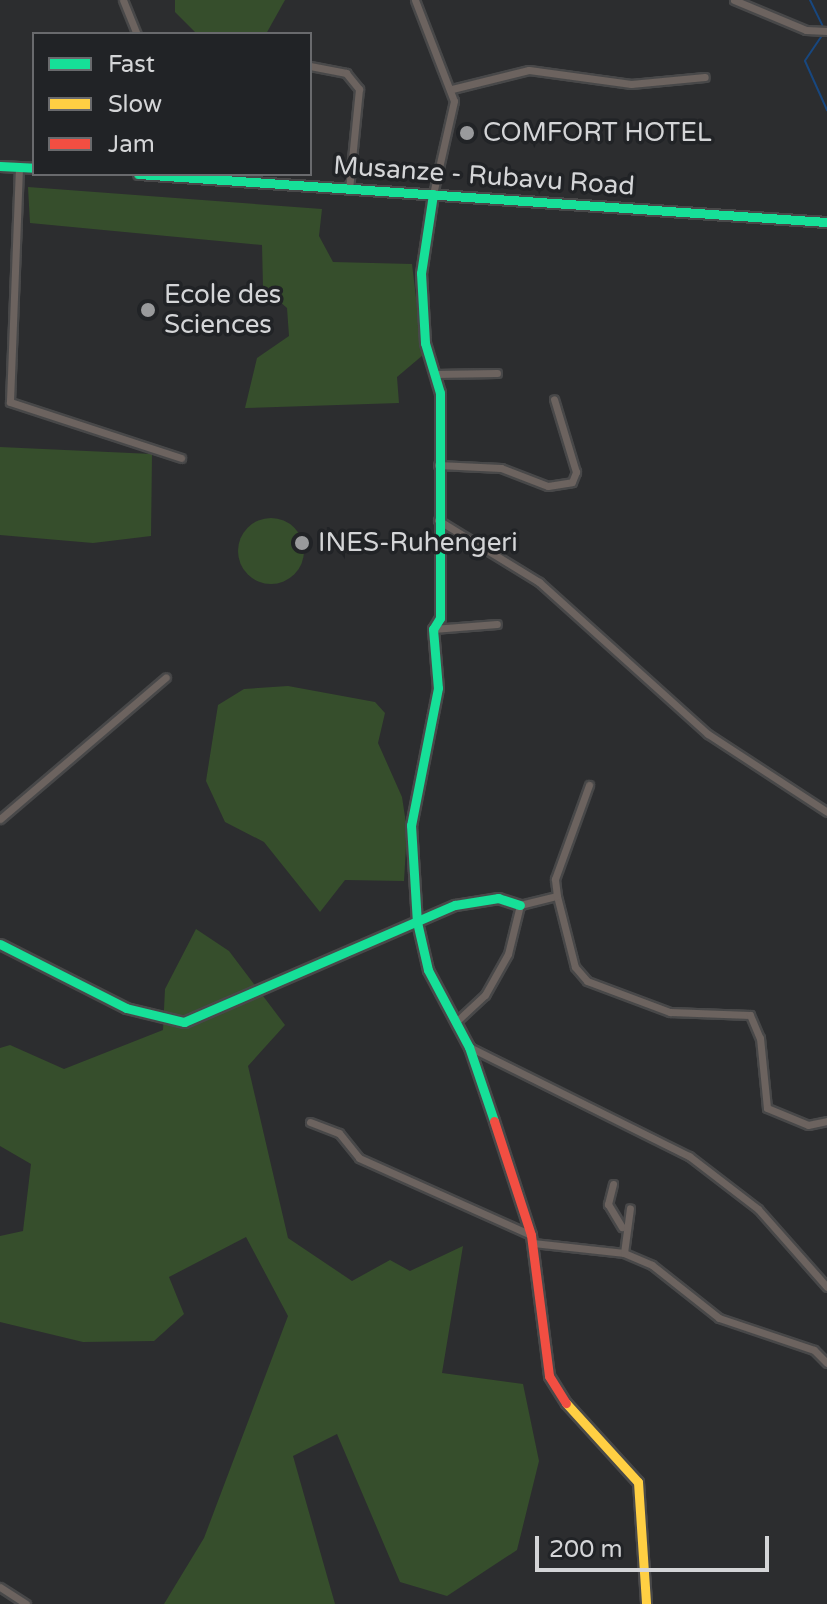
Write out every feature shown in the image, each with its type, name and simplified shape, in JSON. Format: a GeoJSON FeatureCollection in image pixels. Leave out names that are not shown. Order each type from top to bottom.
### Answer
{"type":"FeatureCollection","features":[{"type":"Feature","properties":{"kind":"main road"},"geometry":{"type":"LineString","coordinates":[[0,166],[32,168]]}},
{"type":"Feature","properties":{"kind":"main road","name":"Musanze - Rubavu Road"},"geometry":{"type":"LineString","coordinates":[[166,176],[827,222]]}},
{"type":"Feature","properties":{"kind":"main road"},"geometry":{"type":"LineString","coordinates":[[433,194],[421,273],[425,343],[435,374],[440,618],[433,629],[438,688],[419,756],[411,825],[417,922],[428,970],[458,1020],[469,1047],[532,1239],[549,1376],[572,1413],[638,1482],[646,1604]]}},
{"type":"Feature","properties":{"kind":"main road"},"geometry":{"type":"LineString","coordinates":[[0,944],[126,1008],[184,1022],[417,922],[483,900],[520,905]]}},
{"type":"Feature","properties":{"kind":"street"},"geometry":{"type":"LineString","coordinates":[[123,0],[136,32]]}},
{"type":"Feature","properties":{"kind":"street"},"geometry":{"type":"LineString","coordinates":[[415,0],[452,89],[433,194]]}},
{"type":"Feature","properties":{"kind":"street"},"geometry":{"type":"LineString","coordinates":[[734,0],[806,30],[827,31]]}},
{"type":"Feature","properties":{"kind":"street"},"geometry":{"type":"LineString","coordinates":[[312,66],[346,73],[359,89],[349,189]]}},
{"type":"Feature","properties":{"kind":"street"},"geometry":{"type":"LineString","coordinates":[[452,89],[529,70],[631,84],[705,77]]}},
{"type":"Feature","properties":{"kind":"street"},"geometry":{"type":"LineString","coordinates":[[19,167],[10,402],[181,458]]}},
{"type":"Feature","properties":{"kind":"street"},"geometry":{"type":"LineString","coordinates":[[435,374],[497,373]]}},
{"type":"Feature","properties":{"kind":"street"},"geometry":{"type":"LineString","coordinates":[[436,465],[501,468],[548,486],[572,482],[576,472],[554,399]]}},
{"type":"Feature","properties":{"kind":"street"},"geometry":{"type":"LineString","coordinates":[[436,519],[539,582],[708,734],[827,812]]}},
{"type":"Feature","properties":{"kind":"street"},"geometry":{"type":"LineString","coordinates":[[433,629],[497,624]]}},
{"type":"Feature","properties":{"kind":"street"},"geometry":{"type":"LineString","coordinates":[[0,819],[166,677]]}},
{"type":"Feature","properties":{"kind":"street"},"geometry":{"type":"LineString","coordinates":[[589,785],[555,879],[575,967],[587,981],[670,1012],[750,1015],[760,1038],[767,1108],[808,1125],[827,1121]]}},
{"type":"Feature","properties":{"kind":"street"},"geometry":{"type":"LineString","coordinates":[[458,1020],[485,995],[508,954],[520,905],[557,896]]}},
{"type":"Feature","properties":{"kind":"street"},"geometry":{"type":"LineString","coordinates":[[469,1047],[689,1156],[758,1209],[827,1287]]}},
{"type":"Feature","properties":{"kind":"street"},"geometry":{"type":"LineString","coordinates":[[310,1122],[339,1133],[359,1158],[532,1239],[624,1253],[652,1265],[719,1318],[804,1345],[827,1363]]}},
{"type":"Feature","properties":{"kind":"street"},"geometry":{"type":"LineString","coordinates":[[613,1184],[608,1204],[622,1227],[624,1253]]}},
{"type":"Feature","properties":{"kind":"street"},"geometry":{"type":"LineString","coordinates":[[622,1227],[630,1208]]}},
{"type":"Feature","properties":{"kind":"street"},"geometry":{"type":"LineString","coordinates":[[0,1587],[26,1604]]}},
{"type":"Feature","properties":{"kind":"green space"},"geometry":{"type":"Polygon","coordinates":[[[175,0],[285,0],[267,32],[195,32],[175,12],[175,0]]]}},
{"type":"Feature","properties":{"kind":"green space"},"geometry":{"type":"Polygon","coordinates":[[[28,187],[322,209],[319,236],[333,262],[412,264],[423,355],[397,377],[399,403],[245,408],[257,358],[289,336],[287,308],[263,287],[262,245],[30,223],[28,187]]]}},
{"type":"Feature","properties":{"kind":"green space"},"geometry":{"type":"Polygon","coordinates":[[[0,447],[152,454],[151,536],[93,543],[0,535],[0,447]]]}},
{"type":"Feature","properties":{"kind":"green space"},"geometry":{"type":"Polygon","coordinates":[[[271,518],[284,521],[294,528],[301,538],[304,551],[301,564],[294,574],[284,581],[271,584],[258,581],[248,574],[241,564],[238,551],[241,538],[248,528],[258,521],[271,518]]]}},
{"type":"Feature","properties":{"kind":"green space"},"geometry":{"type":"Polygon","coordinates":[[[288,686],[375,702],[385,713],[378,743],[402,797],[407,830],[404,881],[345,880],[320,912],[264,842],[225,822],[206,781],[218,705],[244,689],[288,686]]]}},
{"type":"Feature","properties":{"kind":"green space"},"geometry":{"type":"Polygon","coordinates":[[[196,929],[229,951],[285,1025],[248,1066],[288,1238],[352,1281],[390,1260],[410,1271],[463,1246],[442,1373],[523,1384],[539,1461],[517,1550],[447,1596],[400,1582],[337,1434],[293,1456],[335,1604],[164,1604],[204,1538],[288,1316],[246,1237],[169,1277],[184,1314],[154,1341],[83,1342],[0,1322],[0,1236],[23,1231],[31,1164],[0,1146],[0,1048],[10,1045],[64,1069],[163,1030],[165,989],[196,929]]]}},
{"type":"Feature","properties":{"kind":"waterway"},"geometry":{"type":"LineString","coordinates":[[810,0],[822,25]]}},
{"type":"Feature","properties":{"kind":"waterway"},"geometry":{"type":"LineString","coordinates":[[823,34],[805,61],[827,110]]}},
{"type":"Feature","properties":{"kind":"traffic: fast"},"geometry":{"type":"LineString","coordinates":[[0,166],[32,168]]}},
{"type":"Feature","properties":{"kind":"traffic: fast"},"geometry":{"type":"LineString","coordinates":[[167,176],[827,222]]}},
{"type":"Feature","properties":{"kind":"traffic: fast"},"geometry":{"type":"LineString","coordinates":[[433,194],[421,273],[425,343],[440,393],[440,618],[433,629],[438,688],[411,825],[417,922],[428,970],[469,1047],[494,1121]]}},
{"type":"Feature","properties":{"kind":"traffic: fast"},"geometry":{"type":"LineString","coordinates":[[0,944],[126,1008],[184,1022],[455,905],[498,898],[520,905]]}},
{"type":"Feature","properties":{"kind":"traffic: slow"},"geometry":{"type":"LineString","coordinates":[[566,1403],[638,1482],[646,1604]]}},
{"type":"Feature","properties":{"kind":"traffic: jam"},"geometry":{"type":"LineString","coordinates":[[494,1121],[531,1235],[549,1376],[566,1403]]}},
{"type":"Feature","properties":{"kind":"place","name":"COMFORT HOTEL"},"geometry":{"type":"Point","coordinates":[467,133]}},
{"type":"Feature","properties":{"kind":"place","name":"Ecole des Sciences"},"geometry":{"type":"Point","coordinates":[148,310]}},
{"type":"Feature","properties":{"kind":"place","name":"INES-Ruhengeri"},"geometry":{"type":"Point","coordinates":[302,543]}}]}
